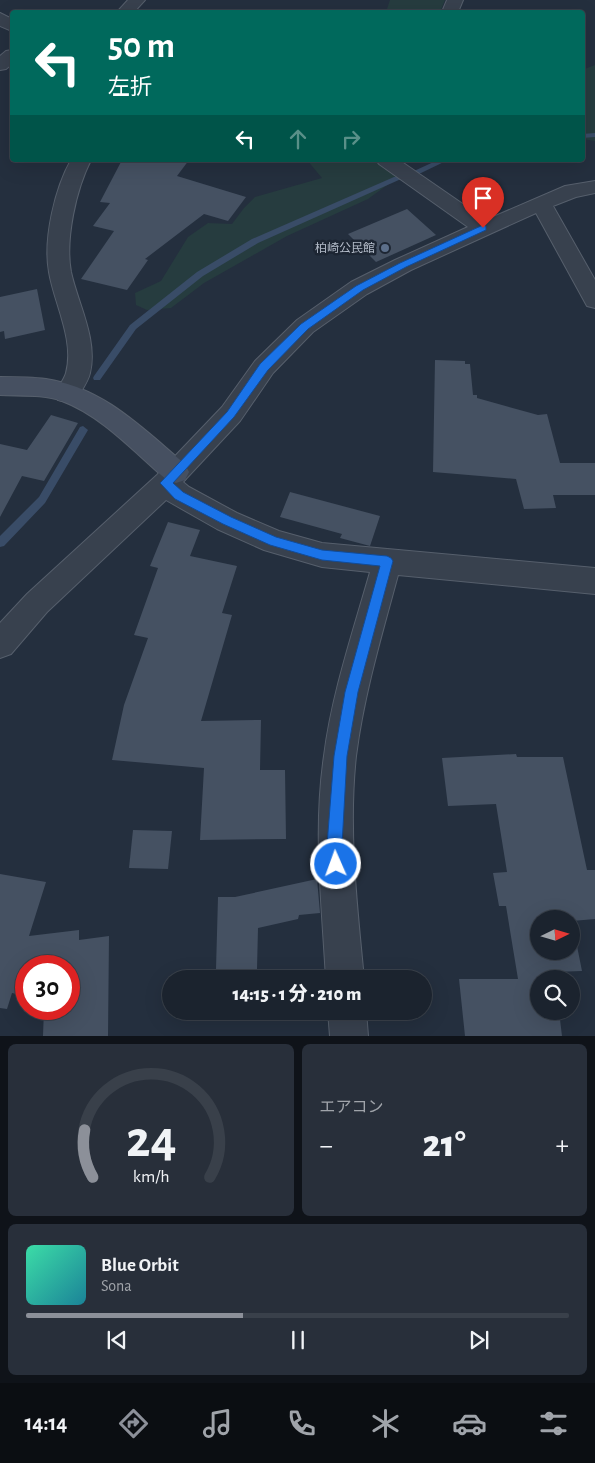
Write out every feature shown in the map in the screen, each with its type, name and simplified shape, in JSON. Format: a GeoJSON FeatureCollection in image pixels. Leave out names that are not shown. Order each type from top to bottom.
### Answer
{"type":"FeatureCollection","features":[{"type":"Feature","properties":{"kind":"street"},"geometry":{"type":"LineString","coordinates":[[128,10],[137,0]]}},
{"type":"Feature","properties":{"kind":"street"},"geometry":{"type":"LineString","coordinates":[[67,393],[78,374],[79,350],[59,269],[63,215],[75,168],[80,162]]}},
{"type":"Feature","properties":{"kind":"street"},"geometry":{"type":"LineString","coordinates":[[389,162],[483,228]]}},
{"type":"Feature","properties":{"kind":"street"},"geometry":{"type":"LineString","coordinates":[[0,644],[37,603],[171,478],[231,414],[264,367],[305,326],[359,288],[403,265],[541,203],[572,191],[595,187]]}},
{"type":"Feature","properties":{"kind":"street"},"geometry":{"type":"LineString","coordinates":[[541,203],[595,300]]}},
{"type":"Feature","properties":{"kind":"street"},"geometry":{"type":"LineString","coordinates":[[0,386],[45,388],[67,393],[101,409],[171,478],[179,495],[227,521],[274,542],[322,555],[595,580]]}},
{"type":"Feature","properties":{"kind":"street"},"geometry":{"type":"LineString","coordinates":[[343,970],[334,845],[340,756],[352,692],[387,561]]}},
{"type":"Feature","properties":{"kind":"street"},"geometry":{"type":"LineString","coordinates":[[348,1020],[349,1036]]}},
{"type":"Feature","properties":{"kind":"green space"},"geometry":{"type":"Polygon","coordinates":[[[390,0],[445,0],[441,10],[387,10],[390,0]]]}},
{"type":"Feature","properties":{"kind":"green space"},"geometry":{"type":"Polygon","coordinates":[[[595,65],[595,141],[585,139],[585,69],[595,65]]]}},
{"type":"Feature","properties":{"kind":"green space"},"geometry":{"type":"Polygon","coordinates":[[[309,162],[383,162],[401,175],[368,199],[287,236],[204,283],[171,308],[147,310],[136,305],[135,293],[161,281],[188,237],[208,223],[232,224],[255,197],[322,178],[309,162]]]}},
{"type":"Feature","properties":{"kind":"building"},"geometry":{"type":"Polygon","coordinates":[[[121,162],[188,162],[177,176],[246,197],[228,221],[204,214],[145,259],[148,260],[127,290],[81,279],[114,231],[93,226],[110,203],[100,202],[121,162]]]}},
{"type":"Feature","properties":{"kind":"building","name":"柏崎公民館"},"geometry":{"type":"Polygon","coordinates":[[[407,209],[436,235],[376,262],[348,234],[407,209]]]}},
{"type":"Feature","properties":{"kind":"building"},"geometry":{"type":"Polygon","coordinates":[[[37,289],[45,330],[5,339],[4,331],[0,332],[0,297],[37,289]]]}},
{"type":"Feature","properties":{"kind":"building"},"geometry":{"type":"Polygon","coordinates":[[[435,360],[465,361],[465,364],[470,364],[473,395],[477,395],[477,398],[538,415],[547,414],[560,463],[595,463],[595,495],[553,495],[556,508],[524,509],[516,479],[433,472],[435,360]]]}},
{"type":"Feature","properties":{"kind":"building"},"geometry":{"type":"Polygon","coordinates":[[[51,415],[78,423],[44,481],[22,476],[0,517],[0,444],[27,450],[51,415]]]}},
{"type":"Feature","properties":{"kind":"building"},"geometry":{"type":"Polygon","coordinates":[[[290,492],[380,516],[370,546],[340,538],[342,534],[280,517],[290,492]]]}},
{"type":"Feature","properties":{"kind":"building"},"geometry":{"type":"Polygon","coordinates":[[[168,522],[200,530],[190,556],[237,566],[222,613],[232,615],[201,721],[261,720],[260,770],[285,770],[286,839],[200,840],[204,768],[112,760],[124,705],[148,638],[134,635],[158,568],[150,566],[168,522]]]}},
{"type":"Feature","properties":{"kind":"building"},"geometry":{"type":"Polygon","coordinates":[[[516,754],[517,757],[563,757],[587,870],[595,870],[595,919],[580,920],[580,910],[530,910],[530,960],[580,960],[582,971],[530,970],[530,1020],[560,1020],[562,1036],[465,1036],[459,979],[518,979],[506,906],[499,906],[493,873],[507,872],[496,804],[448,806],[442,758],[516,754]]]}},
{"type":"Feature","properties":{"kind":"building"},"geometry":{"type":"Polygon","coordinates":[[[133,830],[172,831],[168,869],[129,868],[133,830]]]}},
{"type":"Feature","properties":{"kind":"building"},"geometry":{"type":"Polygon","coordinates":[[[0,874],[46,882],[29,936],[79,930],[79,940],[109,936],[108,1036],[43,1036],[44,1020],[80,1020],[80,955],[15,955],[15,994],[12,993],[7,1009],[0,1008],[0,874]]]}},
{"type":"Feature","properties":{"kind":"building"},"geometry":{"type":"Polygon","coordinates":[[[317,879],[320,913],[299,915],[298,919],[258,928],[257,969],[216,969],[218,897],[235,897],[317,879]]]}},
{"type":"Feature","properties":{"kind":"waterway"},"geometry":{"type":"LineString","coordinates":[[585,136],[595,135]]}},
{"type":"Feature","properties":{"kind":"waterway"},"geometry":{"type":"LineString","coordinates":[[418,171],[439,162]]}},
{"type":"Feature","properties":{"kind":"waterway"},"geometry":{"type":"LineString","coordinates":[[97,378],[133,327],[200,274],[255,241],[397,179]]}},
{"type":"Feature","properties":{"kind":"waterway"},"geometry":{"type":"LineString","coordinates":[[0,543],[42,500],[83,430]]}},
{"type":"Feature","properties":{"kind":"place","name":"柏崎公民館"},"geometry":{"type":"Point","coordinates":[385,248]}},
{"type":"Feature","properties":{"kind":"route"},"geometry":{"type":"LineString","coordinates":[[336,864],[334,845],[340,756],[352,692],[387,561],[322,555],[274,542],[227,521],[179,495],[166,483],[231,414],[264,367],[305,326],[359,288],[403,265],[483,228]]}}]}
